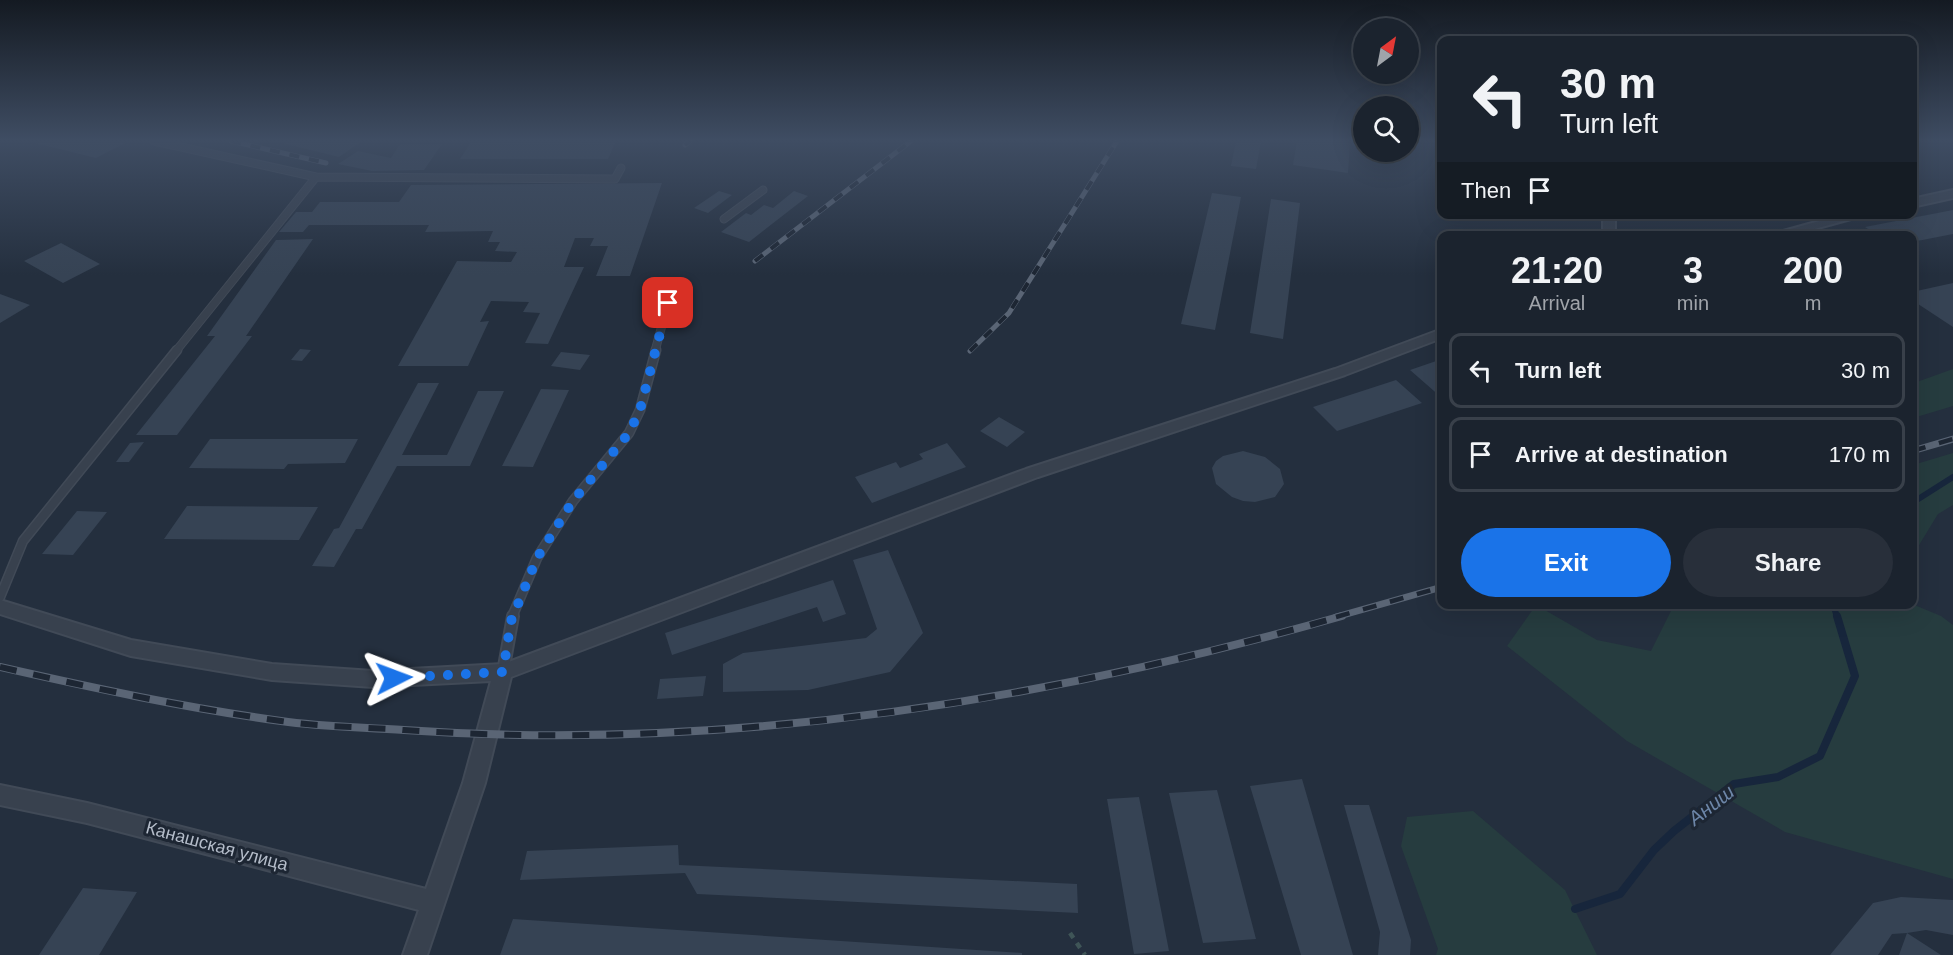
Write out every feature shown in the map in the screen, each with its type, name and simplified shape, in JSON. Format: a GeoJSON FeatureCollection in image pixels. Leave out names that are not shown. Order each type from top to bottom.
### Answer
{"type":"FeatureCollection","features":[{"type":"Feature","properties":{"kind":"street"},"geometry":{"type":"LineString","coordinates":[[1917,202],[1953,194]]}},
{"type":"Feature","properties":{"kind":"street"},"geometry":{"type":"LineString","coordinates":[[1792,231],[1842,219]]}},
{"type":"Feature","properties":{"kind":"street"},"geometry":{"type":"LineString","coordinates":[[0,608],[131,648],[272,672],[373,679],[503,672],[1032,473],[1340,372],[1437,335]]}},
{"type":"Feature","properties":{"kind":"street"},"geometry":{"type":"LineString","coordinates":[[414,955],[474,783],[503,672]]}},
{"type":"Feature","properties":{"kind":"street","name":"Канашская улица"},"geometry":{"type":"LineString","coordinates":[[0,795],[87,813],[433,902]]}},
{"type":"Feature","properties":{"kind":"lane"},"geometry":{"type":"LineString","coordinates":[[0,597],[23,541],[309,186]]}},
{"type":"Feature","properties":{"kind":"lane"},"geometry":{"type":"LineString","coordinates":[[724,219],[763,190]]}},
{"type":"Feature","properties":{"kind":"lane"},"geometry":{"type":"LineString","coordinates":[[503,672],[511,621],[537,558],[573,501],[629,433],[640,410],[668,303]]}},
{"type":"Feature","properties":{"kind":"path"},"geometry":{"type":"LineString","coordinates":[[1070,933],[1084,951],[1084,955]]}},
{"type":"Feature","properties":{"kind":"green space"},"geometry":{"type":"Polygon","coordinates":[[[1953,369],[1953,406],[1917,417],[1917,382],[1953,369]]]}},
{"type":"Feature","properties":{"kind":"green space"},"geometry":{"type":"Polygon","coordinates":[[[1953,453],[1953,505],[1938,514],[1917,548],[1917,464],[1953,453]]]}},
{"type":"Feature","properties":{"kind":"green space"},"geometry":{"type":"Polygon","coordinates":[[[1917,606],[1941,616],[1953,625],[1953,879],[1785,832],[1627,741],[1507,646],[1533,609],[1543,609],[1597,640],[1651,651],[1672,609],[1917,609],[1917,606]]]}},
{"type":"Feature","properties":{"kind":"green space"},"geometry":{"type":"Polygon","coordinates":[[[1473,811],[1565,890],[1597,955],[1436,955],[1438,949],[1401,846],[1407,817],[1473,811]]]}},
{"type":"Feature","properties":{"kind":"building"},"geometry":{"type":"Polygon","coordinates":[[[411,186],[661,186],[630,276],[596,276],[608,246],[590,246],[594,238],[575,238],[564,267],[584,267],[548,344],[525,343],[540,313],[523,312],[529,302],[491,301],[480,322],[489,321],[468,366],[398,366],[457,261],[511,262],[517,252],[495,251],[500,242],[488,242],[493,231],[425,232],[429,225],[309,225],[303,232],[279,232],[296,212],[312,212],[320,202],[399,202],[411,186]]]}},
{"type":"Feature","properties":{"kind":"building"},"geometry":{"type":"Polygon","coordinates":[[[719,191],[732,195],[708,213],[694,208],[719,191]]]}},
{"type":"Feature","properties":{"kind":"building"},"geometry":{"type":"Polygon","coordinates":[[[794,191],[808,196],[749,242],[721,232],[746,213],[751,215],[764,205],[773,208],[794,191]]]}},
{"type":"Feature","properties":{"kind":"building"},"geometry":{"type":"Polygon","coordinates":[[[1212,193],[1241,197],[1215,330],[1181,324],[1212,193]]]}},
{"type":"Feature","properties":{"kind":"building"},"geometry":{"type":"Polygon","coordinates":[[[1271,199],[1300,203],[1283,339],[1250,333],[1271,199]]]}},
{"type":"Feature","properties":{"kind":"building"},"geometry":{"type":"Polygon","coordinates":[[[1953,210],[1953,234],[1917,241],[1917,231],[1871,231],[1865,227],[1917,219],[1917,217],[1953,210]]]}},
{"type":"Feature","properties":{"kind":"building"},"geometry":{"type":"Polygon","coordinates":[[[313,239],[246,336],[252,336],[177,435],[136,435],[215,336],[207,336],[276,240],[313,239]]]}},
{"type":"Feature","properties":{"kind":"building"},"geometry":{"type":"Polygon","coordinates":[[[61,243],[100,264],[63,283],[24,261],[61,243]]]}},
{"type":"Feature","properties":{"kind":"building"},"geometry":{"type":"Polygon","coordinates":[[[1953,283],[1953,327],[1917,303],[1917,291],[1953,283]]]}},
{"type":"Feature","properties":{"kind":"building"},"geometry":{"type":"Polygon","coordinates":[[[0,294],[30,305],[0,323],[0,294]]]}},
{"type":"Feature","properties":{"kind":"building"},"geometry":{"type":"Polygon","coordinates":[[[300,349],[311,350],[302,361],[291,360],[300,349]]]}},
{"type":"Feature","properties":{"kind":"building"},"geometry":{"type":"Polygon","coordinates":[[[561,352],[590,355],[580,370],[551,366],[561,352]]]}},
{"type":"Feature","properties":{"kind":"building"},"geometry":{"type":"Polygon","coordinates":[[[1437,361],[1437,394],[1410,370],[1437,361]]]}},
{"type":"Feature","properties":{"kind":"building"},"geometry":{"type":"Polygon","coordinates":[[[1396,380],[1422,403],[1337,431],[1313,407],[1396,380]]]}},
{"type":"Feature","properties":{"kind":"building"},"geometry":{"type":"Polygon","coordinates":[[[418,383],[439,383],[402,455],[447,455],[478,391],[504,391],[470,466],[397,466],[362,529],[356,529],[334,567],[312,566],[334,529],[339,528],[418,383]]]}},
{"type":"Feature","properties":{"kind":"building"},"geometry":{"type":"Polygon","coordinates":[[[541,389],[569,390],[533,467],[502,466],[541,389]]]}},
{"type":"Feature","properties":{"kind":"building"},"geometry":{"type":"Polygon","coordinates":[[[999,417],[1025,432],[1007,447],[980,431],[999,417]]]}},
{"type":"Feature","properties":{"kind":"building"},"geometry":{"type":"Polygon","coordinates":[[[210,439],[358,439],[345,463],[288,464],[284,469],[189,468],[210,439]]]}},
{"type":"Feature","properties":{"kind":"building"},"geometry":{"type":"Polygon","coordinates":[[[144,442],[129,462],[116,462],[130,443],[144,442]]]}},
{"type":"Feature","properties":{"kind":"building"},"geometry":{"type":"Polygon","coordinates":[[[947,443],[966,467],[872,503],[855,477],[896,462],[900,468],[923,459],[919,454],[947,443]]]}},
{"type":"Feature","properties":{"kind":"building"},"geometry":{"type":"Polygon","coordinates":[[[1243,451],[1265,457],[1280,469],[1284,484],[1275,497],[1255,502],[1243,501],[1232,497],[1216,484],[1212,468],[1216,461],[1223,456],[1243,451]]]}},
{"type":"Feature","properties":{"kind":"building"},"geometry":{"type":"Polygon","coordinates":[[[187,506],[318,507],[299,540],[164,539],[187,506]]]}},
{"type":"Feature","properties":{"kind":"building"},"geometry":{"type":"Polygon","coordinates":[[[77,511],[107,512],[73,555],[42,554],[77,511]]]}},
{"type":"Feature","properties":{"kind":"building"},"geometry":{"type":"Polygon","coordinates":[[[888,550],[923,633],[890,672],[808,690],[723,692],[723,664],[743,653],[866,638],[877,629],[853,560],[888,550]]]}},
{"type":"Feature","properties":{"kind":"building"},"geometry":{"type":"Polygon","coordinates":[[[833,580],[846,614],[823,622],[817,607],[672,655],[665,633],[833,580]]]}},
{"type":"Feature","properties":{"kind":"building"},"geometry":{"type":"Polygon","coordinates":[[[706,676],[703,696],[657,699],[660,679],[706,676]]]}},
{"type":"Feature","properties":{"kind":"building"},"geometry":{"type":"Polygon","coordinates":[[[1302,779],[1353,955],[1301,955],[1250,786],[1302,779]]]}},
{"type":"Feature","properties":{"kind":"building"},"geometry":{"type":"Polygon","coordinates":[[[1217,790],[1256,939],[1203,943],[1169,793],[1217,790]]]}},
{"type":"Feature","properties":{"kind":"building"},"geometry":{"type":"Polygon","coordinates":[[[1139,797],[1169,951],[1134,954],[1107,799],[1139,797]]]}},
{"type":"Feature","properties":{"kind":"building"},"geometry":{"type":"Polygon","coordinates":[[[1344,805],[1369,805],[1411,940],[1410,955],[1378,955],[1380,932],[1344,805]]]}},
{"type":"Feature","properties":{"kind":"building"},"geometry":{"type":"Polygon","coordinates":[[[678,845],[679,865],[1077,884],[1078,913],[697,894],[685,873],[520,880],[527,851],[678,845]]]}},
{"type":"Feature","properties":{"kind":"building"},"geometry":{"type":"Polygon","coordinates":[[[83,888],[137,892],[99,955],[39,955],[83,888]]]}},
{"type":"Feature","properties":{"kind":"building"},"geometry":{"type":"Polygon","coordinates":[[[1901,897],[1953,900],[1953,935],[1926,930],[1892,934],[1878,955],[1830,955],[1873,903],[1901,897]]]}},
{"type":"Feature","properties":{"kind":"building"},"geometry":{"type":"Polygon","coordinates":[[[513,919],[1022,953],[1022,955],[500,955],[513,919]]]}},
{"type":"Feature","properties":{"kind":"building"},"geometry":{"type":"Polygon","coordinates":[[[1907,933],[1941,955],[1899,955],[1907,933]]]}},
{"type":"Feature","properties":{"kind":"waterway","name":"Аниш"},"geometry":{"type":"LineString","coordinates":[[1917,500],[1953,477]]}},
{"type":"Feature","properties":{"kind":"waterway","name":"Аниш"},"geometry":{"type":"LineString","coordinates":[[1835,609],[1837,617]]}},
{"type":"Feature","properties":{"kind":"waterway","name":"Аниш"},"geometry":{"type":"LineString","coordinates":[[1575,909],[1620,894],[1654,850],[1674,831],[1734,784],[1778,777],[1820,756],[1855,676],[1837,616]]}},
{"type":"Feature","properties":{"kind":"railway"},"geometry":{"type":"LineString","coordinates":[[755,261],[853,186]]}},
{"type":"Feature","properties":{"kind":"railway"},"geometry":{"type":"LineString","coordinates":[[970,351],[1009,313],[1089,186]]}},
{"type":"Feature","properties":{"kind":"railway"},"geometry":{"type":"LineString","coordinates":[[1917,450],[1953,439]]}},
{"type":"Feature","properties":{"kind":"railway"},"geometry":{"type":"LineString","coordinates":[[1336,617],[1437,588]]}},
{"type":"Feature","properties":{"kind":"railway"},"geometry":{"type":"LineString","coordinates":[[0,667],[175,704],[296,723],[523,735],[641,734],[760,727],[878,714],[995,696],[1112,674],[1227,647],[1342,616]]}},
{"type":"Feature","properties":{"kind":"route"},"geometry":{"type":"LineString","coordinates":[[394,678],[503,672],[511,621],[537,558],[573,501],[629,433],[640,410],[668,303]]}}]}
